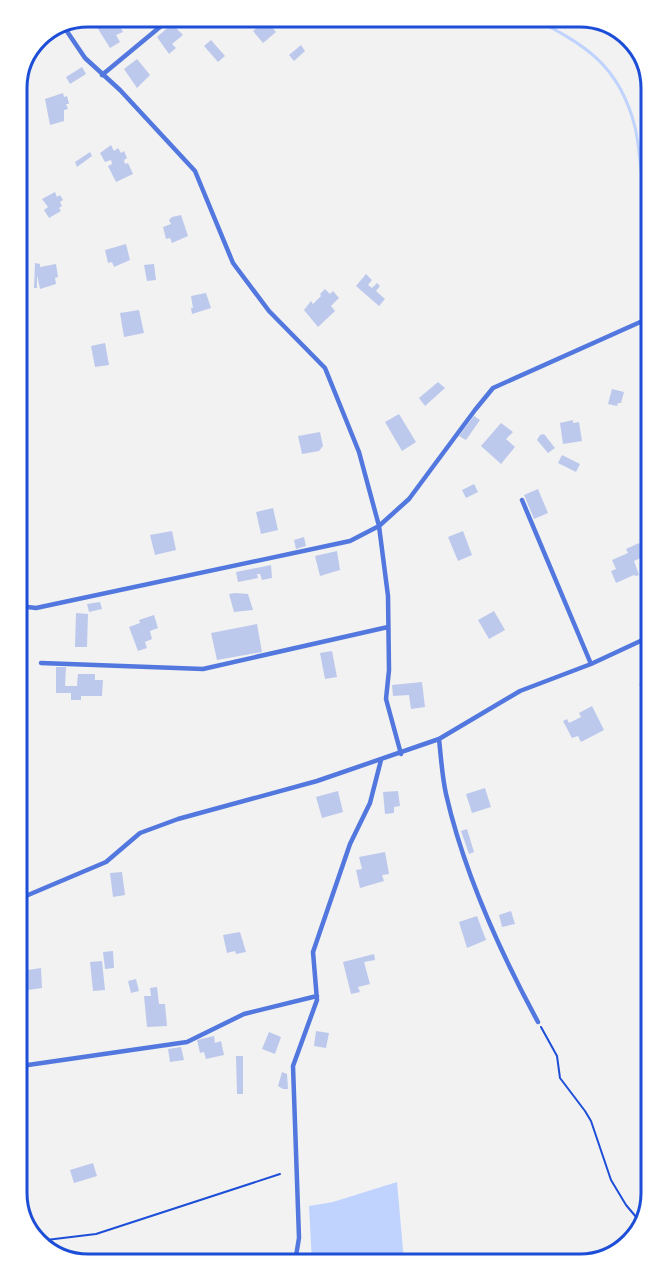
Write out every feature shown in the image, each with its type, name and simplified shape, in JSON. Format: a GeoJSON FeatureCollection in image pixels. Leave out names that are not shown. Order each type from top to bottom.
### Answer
{"type":"FeatureCollection","features":[{"type":"Feature","properties":{"kind":"street"},"geometry":{"type":"LineString","coordinates":[[102,75],[159,27]]}},
{"type":"Feature","properties":{"kind":"street"},"geometry":{"type":"LineString","coordinates":[[67,31],[85,58],[120,90],[160,135],[189,161],[233,263],[269,311],[325,368],[359,452],[380,526],[388,596],[389,670],[386,699],[400,754]]}},
{"type":"Feature","properties":{"kind":"street"},"geometry":{"type":"LineString","coordinates":[[27,607],[36,608],[350,542],[380,526],[409,499],[493,388],[641,322]]}},
{"type":"Feature","properties":{"kind":"street"},"geometry":{"type":"LineString","coordinates":[[522,500],[591,664]]}},
{"type":"Feature","properties":{"kind":"street"},"geometry":{"type":"LineString","coordinates":[[41,663],[202,669],[388,627]]}},
{"type":"Feature","properties":{"kind":"street"},"geometry":{"type":"LineString","coordinates":[[27,895],[106,862],[140,833],[178,819],[317,781],[400,754],[439,739],[520,691],[591,664],[641,641]]}},
{"type":"Feature","properties":{"kind":"street"},"geometry":{"type":"LineString","coordinates":[[439,739],[446,793],[474,886],[507,962],[538,1022]]}},
{"type":"Feature","properties":{"kind":"street"},"geometry":{"type":"LineString","coordinates":[[296,1254],[299,1238],[292,1074],[317,1000],[314,952],[350,844],[370,803],[381,760]]}},
{"type":"Feature","properties":{"kind":"street"},"geometry":{"type":"LineString","coordinates":[[27,1065],[187,1042],[244,1014],[317,996]]}},
{"type":"Feature","properties":{"kind":"path"},"geometry":{"type":"LineString","coordinates":[[538,1022],[557,1056],[560,1078],[591,1121],[611,1180],[636,1217]]}},
{"type":"Feature","properties":{"kind":"path"},"geometry":{"type":"LineString","coordinates":[[49,1240],[96,1234],[280,1174]]}},
{"type":"Feature","properties":{"kind":"water"},"geometry":{"type":"Polygon","coordinates":[[[397,1182],[403,1254],[312,1254],[309,1206],[333,1202],[397,1182]]]}},
{"type":"Feature","properties":{"kind":"building"},"geometry":{"type":"Polygon","coordinates":[[[97,27],[120,27],[123,32],[116,35],[120,42],[110,48],[97,27]]]}},
{"type":"Feature","properties":{"kind":"building"},"geometry":{"type":"Polygon","coordinates":[[[169,27],[175,27],[183,35],[172,44],[176,48],[169,54],[157,37],[169,27]]]}},
{"type":"Feature","properties":{"kind":"building"},"geometry":{"type":"Polygon","coordinates":[[[258,27],[272,27],[276,32],[263,43],[253,31],[258,27]]]}},
{"type":"Feature","properties":{"kind":"building"},"geometry":{"type":"Polygon","coordinates":[[[211,40],[225,56],[218,62],[204,46],[211,40]]]}},
{"type":"Feature","properties":{"kind":"building"},"geometry":{"type":"Polygon","coordinates":[[[301,45],[305,51],[294,61],[289,55],[301,45]]]}},
{"type":"Feature","properties":{"kind":"building"},"geometry":{"type":"Polygon","coordinates":[[[137,59],[150,75],[137,88],[124,69],[137,59]]]}},
{"type":"Feature","properties":{"kind":"building"},"geometry":{"type":"Polygon","coordinates":[[[82,67],[86,74],[70,84],[66,77],[82,67]]]}},
{"type":"Feature","properties":{"kind":"building"},"geometry":{"type":"Polygon","coordinates":[[[63,93],[64,97],[67,96],[69,104],[66,104],[68,109],[64,110],[64,121],[50,125],[45,99],[63,93]]]}},
{"type":"Feature","properties":{"kind":"building"},"geometry":{"type":"Polygon","coordinates":[[[111,145],[114,151],[118,148],[121,153],[124,151],[127,158],[124,160],[125,164],[128,163],[133,174],[116,182],[108,166],[112,164],[111,160],[105,162],[100,153],[111,145]]]}},
{"type":"Feature","properties":{"kind":"building"},"geometry":{"type":"Polygon","coordinates":[[[90,152],[92,156],[77,167],[75,162],[90,152]]]}},
{"type":"Feature","properties":{"kind":"building"},"geometry":{"type":"Polygon","coordinates":[[[55,192],[57,197],[60,195],[63,200],[60,202],[61,211],[49,218],[44,210],[48,207],[42,199],[55,192]]]}},
{"type":"Feature","properties":{"kind":"building"},"geometry":{"type":"Polygon","coordinates":[[[181,215],[188,236],[172,243],[170,238],[166,239],[163,227],[171,224],[169,220],[172,217],[181,215]]]}},
{"type":"Feature","properties":{"kind":"building"},"geometry":{"type":"Polygon","coordinates":[[[126,244],[130,260],[114,267],[112,262],[108,263],[105,250],[126,244]]]}},
{"type":"Feature","properties":{"kind":"building"},"geometry":{"type":"Polygon","coordinates":[[[35,263],[40,264],[40,267],[56,264],[58,277],[55,278],[56,284],[40,289],[37,275],[37,288],[34,288],[35,263]]]}},
{"type":"Feature","properties":{"kind":"building"},"geometry":{"type":"Polygon","coordinates":[[[154,264],[156,280],[147,281],[144,265],[154,264]]]}},
{"type":"Feature","properties":{"kind":"building"},"geometry":{"type":"Polygon","coordinates":[[[366,274],[372,280],[368,285],[372,288],[377,283],[380,286],[376,291],[385,299],[379,306],[356,286],[366,274]]]}},
{"type":"Feature","properties":{"kind":"building"},"geometry":{"type":"Polygon","coordinates":[[[325,289],[330,294],[333,291],[339,298],[331,306],[335,311],[318,327],[304,310],[311,301],[313,304],[321,296],[320,294],[325,289]]]}},
{"type":"Feature","properties":{"kind":"building"},"geometry":{"type":"Polygon","coordinates":[[[206,293],[211,308],[192,314],[191,296],[206,293]]]}},
{"type":"Feature","properties":{"kind":"building"},"geometry":{"type":"Polygon","coordinates":[[[139,310],[144,333],[124,337],[120,313],[139,310]]]}},
{"type":"Feature","properties":{"kind":"building"},"geometry":{"type":"Polygon","coordinates":[[[105,343],[109,365],[95,367],[91,346],[105,343]]]}},
{"type":"Feature","properties":{"kind":"building"},"geometry":{"type":"Polygon","coordinates":[[[438,382],[445,388],[425,406],[419,398],[438,382]]]}},
{"type":"Feature","properties":{"kind":"building"},"geometry":{"type":"Polygon","coordinates":[[[612,389],[624,392],[621,403],[617,406],[608,404],[612,389]]]}},
{"type":"Feature","properties":{"kind":"building"},"geometry":{"type":"Polygon","coordinates":[[[399,414],[416,442],[402,451],[385,422],[399,414]]]}},
{"type":"Feature","properties":{"kind":"building"},"geometry":{"type":"Polygon","coordinates":[[[474,416],[480,420],[466,440],[459,436],[474,416]]]}},
{"type":"Feature","properties":{"kind":"building"},"geometry":{"type":"Polygon","coordinates":[[[573,420],[573,423],[579,422],[582,441],[563,444],[560,423],[573,420]]]}},
{"type":"Feature","properties":{"kind":"building"},"geometry":{"type":"Polygon","coordinates":[[[501,423],[513,432],[506,439],[515,447],[501,464],[481,446],[501,423]]]}},
{"type":"Feature","properties":{"kind":"building"},"geometry":{"type":"Polygon","coordinates":[[[320,432],[323,446],[319,451],[302,454],[298,436],[320,432]]]}},
{"type":"Feature","properties":{"kind":"building"},"geometry":{"type":"Polygon","coordinates":[[[544,434],[555,448],[548,453],[537,440],[540,435],[544,434]]]}},
{"type":"Feature","properties":{"kind":"building"},"geometry":{"type":"Polygon","coordinates":[[[562,455],[580,464],[576,472],[558,463],[562,455]]]}},
{"type":"Feature","properties":{"kind":"building"},"geometry":{"type":"Polygon","coordinates":[[[474,484],[478,492],[466,498],[462,490],[474,484]]]}},
{"type":"Feature","properties":{"kind":"building"},"geometry":{"type":"Polygon","coordinates":[[[538,489],[548,513],[534,519],[524,495],[538,489]]]}},
{"type":"Feature","properties":{"kind":"building"},"geometry":{"type":"Polygon","coordinates":[[[273,508],[278,530],[261,534],[256,512],[273,508]]]}},
{"type":"Feature","properties":{"kind":"building"},"geometry":{"type":"Polygon","coordinates":[[[172,531],[176,550],[155,555],[150,535],[172,531]]]}},
{"type":"Feature","properties":{"kind":"building"},"geometry":{"type":"Polygon","coordinates":[[[463,531],[472,555],[458,561],[448,537],[463,531]]]}},
{"type":"Feature","properties":{"kind":"building"},"geometry":{"type":"Polygon","coordinates":[[[304,537],[306,546],[296,549],[294,540],[304,537]]]}},
{"type":"Feature","properties":{"kind":"building"},"geometry":{"type":"Polygon","coordinates":[[[639,543],[641,558],[634,561],[639,575],[616,583],[611,571],[616,569],[612,560],[628,553],[626,549],[639,543]]]}},
{"type":"Feature","properties":{"kind":"building"},"geometry":{"type":"Polygon","coordinates":[[[337,551],[340,570],[320,576],[315,556],[337,551]]]}},
{"type":"Feature","properties":{"kind":"building"},"geometry":{"type":"Polygon","coordinates":[[[271,565],[272,578],[262,580],[260,574],[257,574],[258,578],[238,582],[236,572],[271,565]]]}},
{"type":"Feature","properties":{"kind":"building"},"geometry":{"type":"Polygon","coordinates":[[[229,594],[248,594],[253,610],[234,612],[229,594]]]}},
{"type":"Feature","properties":{"kind":"building"},"geometry":{"type":"Polygon","coordinates":[[[100,602],[102,609],[89,612],[87,604],[100,602]]]}},
{"type":"Feature","properties":{"kind":"building"},"geometry":{"type":"Polygon","coordinates":[[[494,611],[505,630],[489,639],[478,620],[494,611]]]}},
{"type":"Feature","properties":{"kind":"building"},"geometry":{"type":"Polygon","coordinates":[[[76,613],[88,614],[87,647],[75,647],[76,613]]]}},
{"type":"Feature","properties":{"kind":"building"},"geometry":{"type":"Polygon","coordinates":[[[154,615],[158,628],[150,631],[152,639],[145,642],[147,648],[138,651],[129,627],[140,623],[139,620],[154,615]]]}},
{"type":"Feature","properties":{"kind":"building"},"geometry":{"type":"Polygon","coordinates":[[[257,624],[262,652],[217,660],[211,633],[257,624]]]}},
{"type":"Feature","properties":{"kind":"building"},"geometry":{"type":"Polygon","coordinates":[[[332,651],[337,677],[325,679],[320,653],[332,651]]]}},
{"type":"Feature","properties":{"kind":"building"},"geometry":{"type":"Polygon","coordinates":[[[56,667],[66,667],[65,686],[77,686],[78,674],[95,674],[95,680],[103,680],[102,696],[81,696],[81,700],[71,700],[71,693],[56,693],[56,667]]]}},
{"type":"Feature","properties":{"kind":"building"},"geometry":{"type":"Polygon","coordinates":[[[422,682],[425,707],[411,709],[409,695],[393,696],[392,685],[422,682]]]}},
{"type":"Feature","properties":{"kind":"building"},"geometry":{"type":"Polygon","coordinates":[[[592,706],[604,730],[581,742],[578,736],[572,738],[563,721],[567,719],[569,723],[581,717],[579,713],[592,706]]]}},
{"type":"Feature","properties":{"kind":"building"},"geometry":{"type":"Polygon","coordinates":[[[485,788],[491,807],[472,813],[466,794],[485,788]]]}},
{"type":"Feature","properties":{"kind":"building"},"geometry":{"type":"Polygon","coordinates":[[[338,791],[343,812],[322,818],[316,797],[338,791]]]}},
{"type":"Feature","properties":{"kind":"building"},"geometry":{"type":"Polygon","coordinates":[[[398,791],[400,806],[394,807],[394,813],[385,814],[383,792],[398,791]]]}},
{"type":"Feature","properties":{"kind":"building"},"geometry":{"type":"Polygon","coordinates":[[[467,829],[474,852],[469,854],[461,831],[467,829]]]}},
{"type":"Feature","properties":{"kind":"building"},"geometry":{"type":"Polygon","coordinates":[[[385,852],[389,874],[382,875],[384,881],[360,888],[356,870],[362,869],[359,857],[385,852]]]}},
{"type":"Feature","properties":{"kind":"building"},"geometry":{"type":"Polygon","coordinates":[[[122,872],[125,895],[113,897],[110,873],[122,872]]]}},
{"type":"Feature","properties":{"kind":"building"},"geometry":{"type":"Polygon","coordinates":[[[511,911],[515,924],[502,927],[499,915],[511,911]]]}},
{"type":"Feature","properties":{"kind":"building"},"geometry":{"type":"Polygon","coordinates":[[[477,916],[486,940],[467,948],[459,922],[477,916]]]}},
{"type":"Feature","properties":{"kind":"building"},"geometry":{"type":"Polygon","coordinates":[[[240,932],[246,952],[227,953],[223,935],[240,932]]]}},
{"type":"Feature","properties":{"kind":"building"},"geometry":{"type":"Polygon","coordinates":[[[113,951],[114,968],[105,969],[103,952],[113,951]]]}},
{"type":"Feature","properties":{"kind":"building"},"geometry":{"type":"Polygon","coordinates":[[[374,954],[375,960],[364,962],[370,984],[358,987],[360,992],[351,994],[343,962],[374,954]]]}},
{"type":"Feature","properties":{"kind":"building"},"geometry":{"type":"Polygon","coordinates":[[[102,961],[105,990],[93,991],[90,962],[102,961]]]}},
{"type":"Feature","properties":{"kind":"building"},"geometry":{"type":"Polygon","coordinates":[[[41,968],[42,988],[27,990],[27,970],[41,968]]]}},
{"type":"Feature","properties":{"kind":"building"},"geometry":{"type":"Polygon","coordinates":[[[136,979],[139,991],[131,993],[128,981],[136,979]]]}},
{"type":"Feature","properties":{"kind":"building"},"geometry":{"type":"Polygon","coordinates":[[[157,987],[159,1004],[165,1004],[167,1026],[147,1027],[144,996],[151,996],[150,988],[157,987]]]}},
{"type":"Feature","properties":{"kind":"building"},"geometry":{"type":"Polygon","coordinates":[[[316,1031],[329,1033],[326,1048],[314,1046],[316,1031]]]}},
{"type":"Feature","properties":{"kind":"building"},"geometry":{"type":"Polygon","coordinates":[[[269,1032],[281,1037],[275,1054],[262,1049],[269,1032]]]}},
{"type":"Feature","properties":{"kind":"building"},"geometry":{"type":"Polygon","coordinates":[[[214,1036],[215,1043],[221,1041],[224,1055],[206,1059],[204,1052],[200,1053],[197,1040],[214,1036]]]}},
{"type":"Feature","properties":{"kind":"building"},"geometry":{"type":"Polygon","coordinates":[[[181,1047],[184,1060],[170,1062],[168,1049],[181,1047]]]}},
{"type":"Feature","properties":{"kind":"building"},"geometry":{"type":"Polygon","coordinates":[[[236,1056],[243,1056],[243,1094],[237,1094],[236,1056]]]}},
{"type":"Feature","properties":{"kind":"building"},"geometry":{"type":"Polygon","coordinates":[[[282,1072],[287,1074],[288,1089],[278,1086],[282,1072]]]}},
{"type":"Feature","properties":{"kind":"building"},"geometry":{"type":"Polygon","coordinates":[[[93,1163],[97,1176],[74,1183],[70,1170],[93,1163]]]}},
{"type":"Feature","properties":{"kind":"waterway"},"geometry":{"type":"LineString","coordinates":[[550,27],[583,47],[597,59],[620,87],[635,127],[641,170]]}}]}
